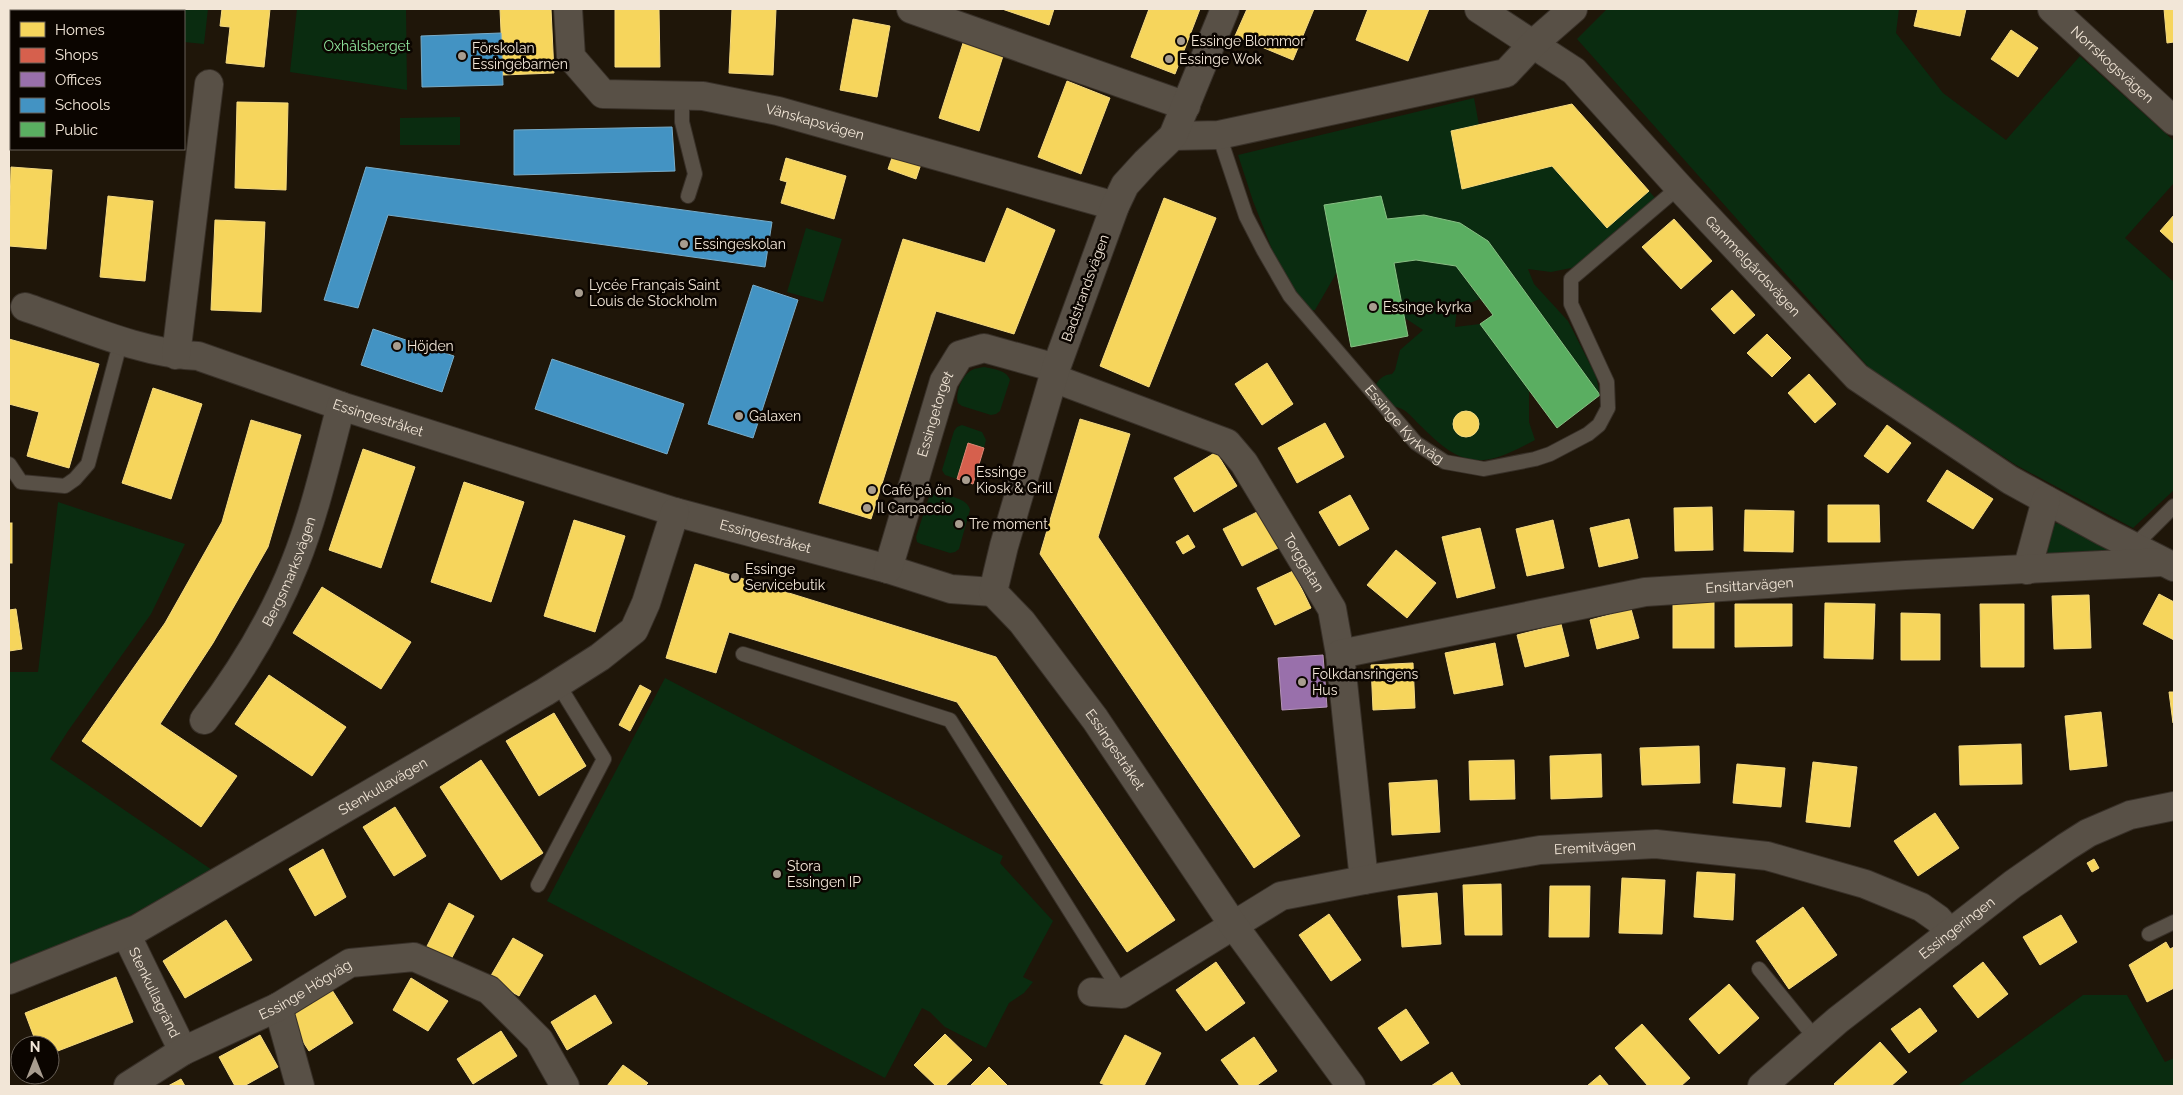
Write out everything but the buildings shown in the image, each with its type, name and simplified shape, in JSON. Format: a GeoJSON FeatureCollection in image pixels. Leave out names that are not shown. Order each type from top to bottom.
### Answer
{"type":"FeatureCollection","features":[{"type":"Feature","properties":{"kind":"street","name":"Vänskapsvägen"},"geometry":{"type":"LineString","coordinates":[[568,9],[571,57],[602,94],[703,96],[778,111],[1116,206]]}},
{"type":"Feature","properties":{"kind":"street"},"geometry":{"type":"LineString","coordinates":[[910,9],[1186,106]]}},
{"type":"Feature","properties":{"kind":"street","name":"Badstrandsvägen"},"geometry":{"type":"LineString","coordinates":[[993,592],[1004,546],[1054,373],[1116,206],[1125,185],[1174,136],[1225,9]]}},
{"type":"Feature","properties":{"kind":"street","name":"Gammelgårdsvägen"},"geometry":{"type":"LineString","coordinates":[[1479,9],[1574,71],[1679,187],[1857,377],[2010,480],[2169,565]]}},
{"type":"Feature","properties":{"kind":"street"},"geometry":{"type":"LineString","coordinates":[[1174,136],[1219,136],[1506,73],[1533,44],[1573,9]]}},
{"type":"Feature","properties":{"kind":"street","name":"Norrskogsvägen"},"geometry":{"type":"LineString","coordinates":[[2052,9],[2174,121]]}},
{"type":"Feature","properties":{"kind":"street"},"geometry":{"type":"LineString","coordinates":[[176,355],[209,84]]}},
{"type":"Feature","properties":{"kind":"street","name":"Essingestråket"},"geometry":{"type":"LineString","coordinates":[[24,306],[121,340],[176,355],[198,356],[341,406],[675,512],[888,569],[952,589],[993,592],[1022,622],[1095,719],[1234,926],[1350,1086]]}},
{"type":"Feature","properties":{"kind":"street","name":"Essingetorget"},"geometry":{"type":"LineString","coordinates":[[888,569],[944,381],[960,354],[984,348],[1054,373]]}},
{"type":"Feature","properties":{"kind":"street","name":"Torggatan"},"geometry":{"type":"LineString","coordinates":[[1054,373],[1227,442],[1244,463],[1332,609],[1340,654],[1364,880]]}},
{"type":"Feature","properties":{"kind":"street","name":"Bergsmarksvägen"},"geometry":{"type":"LineString","coordinates":[[204,720],[234,681],[270,616],[295,563],[315,503],[341,406]]}},
{"type":"Feature","properties":{"kind":"street"},"geometry":{"type":"LineString","coordinates":[[2027,570],[2046,500]]}},
{"type":"Feature","properties":{"kind":"street","name":"Stenkullavägen"},"geometry":{"type":"LineString","coordinates":[[9,980],[126,934],[558,684],[600,657],[634,630],[646,603],[675,512]]}},
{"type":"Feature","properties":{"kind":"street","name":"Ensittarvägen"},"geometry":{"type":"LineString","coordinates":[[1340,654],[1645,592],[1906,575],[2169,565]]}},
{"type":"Feature","properties":{"kind":"street","name":"Essingeringen"},"geometry":{"type":"LineString","coordinates":[[1762,1086],[1816,1039],[1950,932],[2013,884],[2088,833],[2130,815],[2174,806]]}},
{"type":"Feature","properties":{"kind":"street","name":"Eremitvägen"},"geometry":{"type":"LineString","coordinates":[[1234,926],[1281,896],[1540,850],[1656,844],[1767,856],[1865,884],[1921,907],[1938,919],[1950,932]]}},
{"type":"Feature","properties":{"kind":"street"},"geometry":{"type":"LineString","coordinates":[[1092,992],[1122,994],[1234,926]]}},
{"type":"Feature","properties":{"kind":"street","name":"Stenkullagränd"},"geometry":{"type":"LineString","coordinates":[[126,934],[183,1051]]}},
{"type":"Feature","properties":{"kind":"street","name":"Essinge Högväg"},"geometry":{"type":"LineString","coordinates":[[128,1086],[183,1051],[278,1007],[350,963],[414,957],[489,990],[539,1040],[565,1086]]}},
{"type":"Feature","properties":{"kind":"street"},"geometry":{"type":"LineString","coordinates":[[278,1007],[300,1086]]}},
{"type":"Feature","properties":{"kind":"lane"},"geometry":{"type":"LineString","coordinates":[[682,96],[682,122],[695,174],[688,196]]}},
{"type":"Feature","properties":{"kind":"lane","name":"Essinge Kyrkväg"},"geometry":{"type":"LineString","coordinates":[[1219,136],[1246,216],[1290,296],[1416,443],[1445,462],[1484,469],[1536,458],[1557,450],[1588,434],[1599,425],[1608,408],[1607,382],[1570,304],[1570,279],[1679,187]]}},
{"type":"Feature","properties":{"kind":"lane"},"geometry":{"type":"LineString","coordinates":[[9,464],[22,482],[65,486],[75,479],[88,464],[121,340]]}},
{"type":"Feature","properties":{"kind":"lane"},"geometry":{"type":"LineString","coordinates":[[2133,547],[2174,506]]}},
{"type":"Feature","properties":{"kind":"lane"},"geometry":{"type":"LineString","coordinates":[[743,654],[950,720],[1122,994]]}},
{"type":"Feature","properties":{"kind":"lane"},"geometry":{"type":"LineString","coordinates":[[538,885],[604,759],[558,684]]}},
{"type":"Feature","properties":{"kind":"lane"},"geometry":{"type":"LineString","coordinates":[[2149,934],[2174,922]]}},
{"type":"Feature","properties":{"kind":"lane"},"geometry":{"type":"LineString","coordinates":[[1759,970],[1816,1039]]}},
{"type":"Feature","properties":{"kind":"green space"},"geometry":{"type":"Polygon","coordinates":[[[9,9],[208,9],[204,44],[185,42],[185,10],[10,10],[9,136],[9,9]]]}},
{"type":"Feature","properties":{"kind":"green space","name":"Oxhålsberget"},"geometry":{"type":"Polygon","coordinates":[[[297,9],[406,9],[407,90],[290,72],[297,9]]]}},
{"type":"Feature","properties":{"kind":"green space"},"geometry":{"type":"Polygon","coordinates":[[[1607,9],[1899,9],[1896,33],[1943,93],[2006,140],[2080,56],[2174,141],[2174,183],[2125,238],[2174,282],[2174,490],[2133,528],[2016,465],[1871,370],[1577,39],[1607,9]]]}},
{"type":"Feature","properties":{"kind":"green space"},"geometry":{"type":"Polygon","coordinates":[[[1474,98],[1479,125],[1451,131],[1462,189],[1552,166],[1607,228],[1649,191],[1656,199],[1581,266],[1551,272],[1528,269],[1534,284],[1568,321],[1596,376],[1600,395],[1488,241],[1460,223],[1387,219],[1381,196],[1324,205],[1337,272],[1315,310],[1309,311],[1281,272],[1253,201],[1238,155],[1474,98]]]}},
{"type":"Feature","properties":{"kind":"green space"},"geometry":{"type":"Polygon","coordinates":[[[460,117],[460,145],[400,145],[400,118],[460,117]]]}},
{"type":"Feature","properties":{"kind":"green space"},"geometry":{"type":"Polygon","coordinates":[[[806,228],[842,239],[823,302],[787,292],[806,228]]]}},
{"type":"Feature","properties":{"kind":"green space"},"geometry":{"type":"Polygon","coordinates":[[[1416,260],[1456,266],[1480,299],[1457,308],[1455,327],[1480,324],[1529,390],[1529,422],[1535,440],[1502,456],[1488,460],[1475,460],[1463,457],[1450,451],[1437,441],[1405,411],[1391,406],[1375,387],[1381,378],[1392,374],[1395,370],[1400,350],[1423,330],[1405,318],[1394,263],[1416,260]]]}},
{"type":"Feature","properties":{"kind":"green space"},"geometry":{"type":"Polygon","coordinates":[[[984,367],[1003,372],[1010,380],[1000,411],[991,415],[962,406],[958,403],[957,399],[960,385],[968,372],[984,367]]]}},
{"type":"Feature","properties":{"kind":"green space"},"geometry":{"type":"Polygon","coordinates":[[[962,425],[982,432],[986,440],[984,448],[968,444],[957,479],[945,475],[942,470],[954,431],[962,425]]]}},
{"type":"Feature","properties":{"kind":"green space"},"geometry":{"type":"Polygon","coordinates":[[[938,493],[962,500],[970,510],[959,549],[955,552],[950,553],[917,542],[916,537],[929,497],[932,494],[938,493]]]}},
{"type":"Feature","properties":{"kind":"green space"},"geometry":{"type":"Polygon","coordinates":[[[58,502],[185,544],[151,614],[50,759],[212,870],[111,926],[9,966],[9,672],[38,672],[58,502]]]}},
{"type":"Feature","properties":{"kind":"green space"},"geometry":{"type":"Polygon","coordinates":[[[2053,523],[2061,524],[2122,558],[2057,559],[2047,552],[2045,541],[2053,523]]]}},
{"type":"Feature","properties":{"kind":"green space","name":"Stora Essingen IP"},"geometry":{"type":"Polygon","coordinates":[[[665,678],[1003,856],[1000,863],[1053,921],[1023,977],[1033,982],[1024,993],[1009,1003],[986,1048],[945,1027],[930,1012],[922,1008],[885,1078],[547,901],[665,678]]]}},
{"type":"Feature","properties":{"kind":"green space"},"geometry":{"type":"Polygon","coordinates":[[[2083,995],[2127,995],[2165,1062],[2174,1058],[2174,1086],[1957,1086],[2083,995]]]}},
{"type":"Feature","properties":{"kind":"place","name":"Essinge Blommor"},"geometry":{"type":"Point","coordinates":[1181,41]}},
{"type":"Feature","properties":{"kind":"place","name":"Förskolan Essingebarnen"},"geometry":{"type":"Point","coordinates":[462,56]}},
{"type":"Feature","properties":{"kind":"place","name":"Essinge Wok"},"geometry":{"type":"Point","coordinates":[1169,59]}},
{"type":"Feature","properties":{"kind":"place","name":"Essingeskolan"},"geometry":{"type":"Point","coordinates":[684,244]}},
{"type":"Feature","properties":{"kind":"place","name":"Lycée Français Saint Louis de Stockholm"},"geometry":{"type":"Point","coordinates":[579,293]}},
{"type":"Feature","properties":{"kind":"place","name":"Essinge kyrka"},"geometry":{"type":"Point","coordinates":[1373,307]}},
{"type":"Feature","properties":{"kind":"place","name":"Höjden"},"geometry":{"type":"Point","coordinates":[397,346]}},
{"type":"Feature","properties":{"kind":"place","name":"Galaxen"},"geometry":{"type":"Point","coordinates":[739,416]}},
{"type":"Feature","properties":{"kind":"place","name":"Essinge Kiosk & Grill"},"geometry":{"type":"Point","coordinates":[966,480]}},
{"type":"Feature","properties":{"kind":"place","name":"Café på ön"},"geometry":{"type":"Point","coordinates":[872,490]}},
{"type":"Feature","properties":{"kind":"place","name":"Il Carpaccio"},"geometry":{"type":"Point","coordinates":[867,508]}},
{"type":"Feature","properties":{"kind":"place","name":"Tre moment"},"geometry":{"type":"Point","coordinates":[959,524]}},
{"type":"Feature","properties":{"kind":"place","name":"Essinge Servicebutik"},"geometry":{"type":"Point","coordinates":[735,577]}},
{"type":"Feature","properties":{"kind":"place","name":"Folkdansringens Hus"},"geometry":{"type":"Point","coordinates":[1302,682]}},
{"type":"Feature","properties":{"kind":"place","name":"Stora Essingen IP"},"geometry":{"type":"Point","coordinates":[777,874]}}]}
